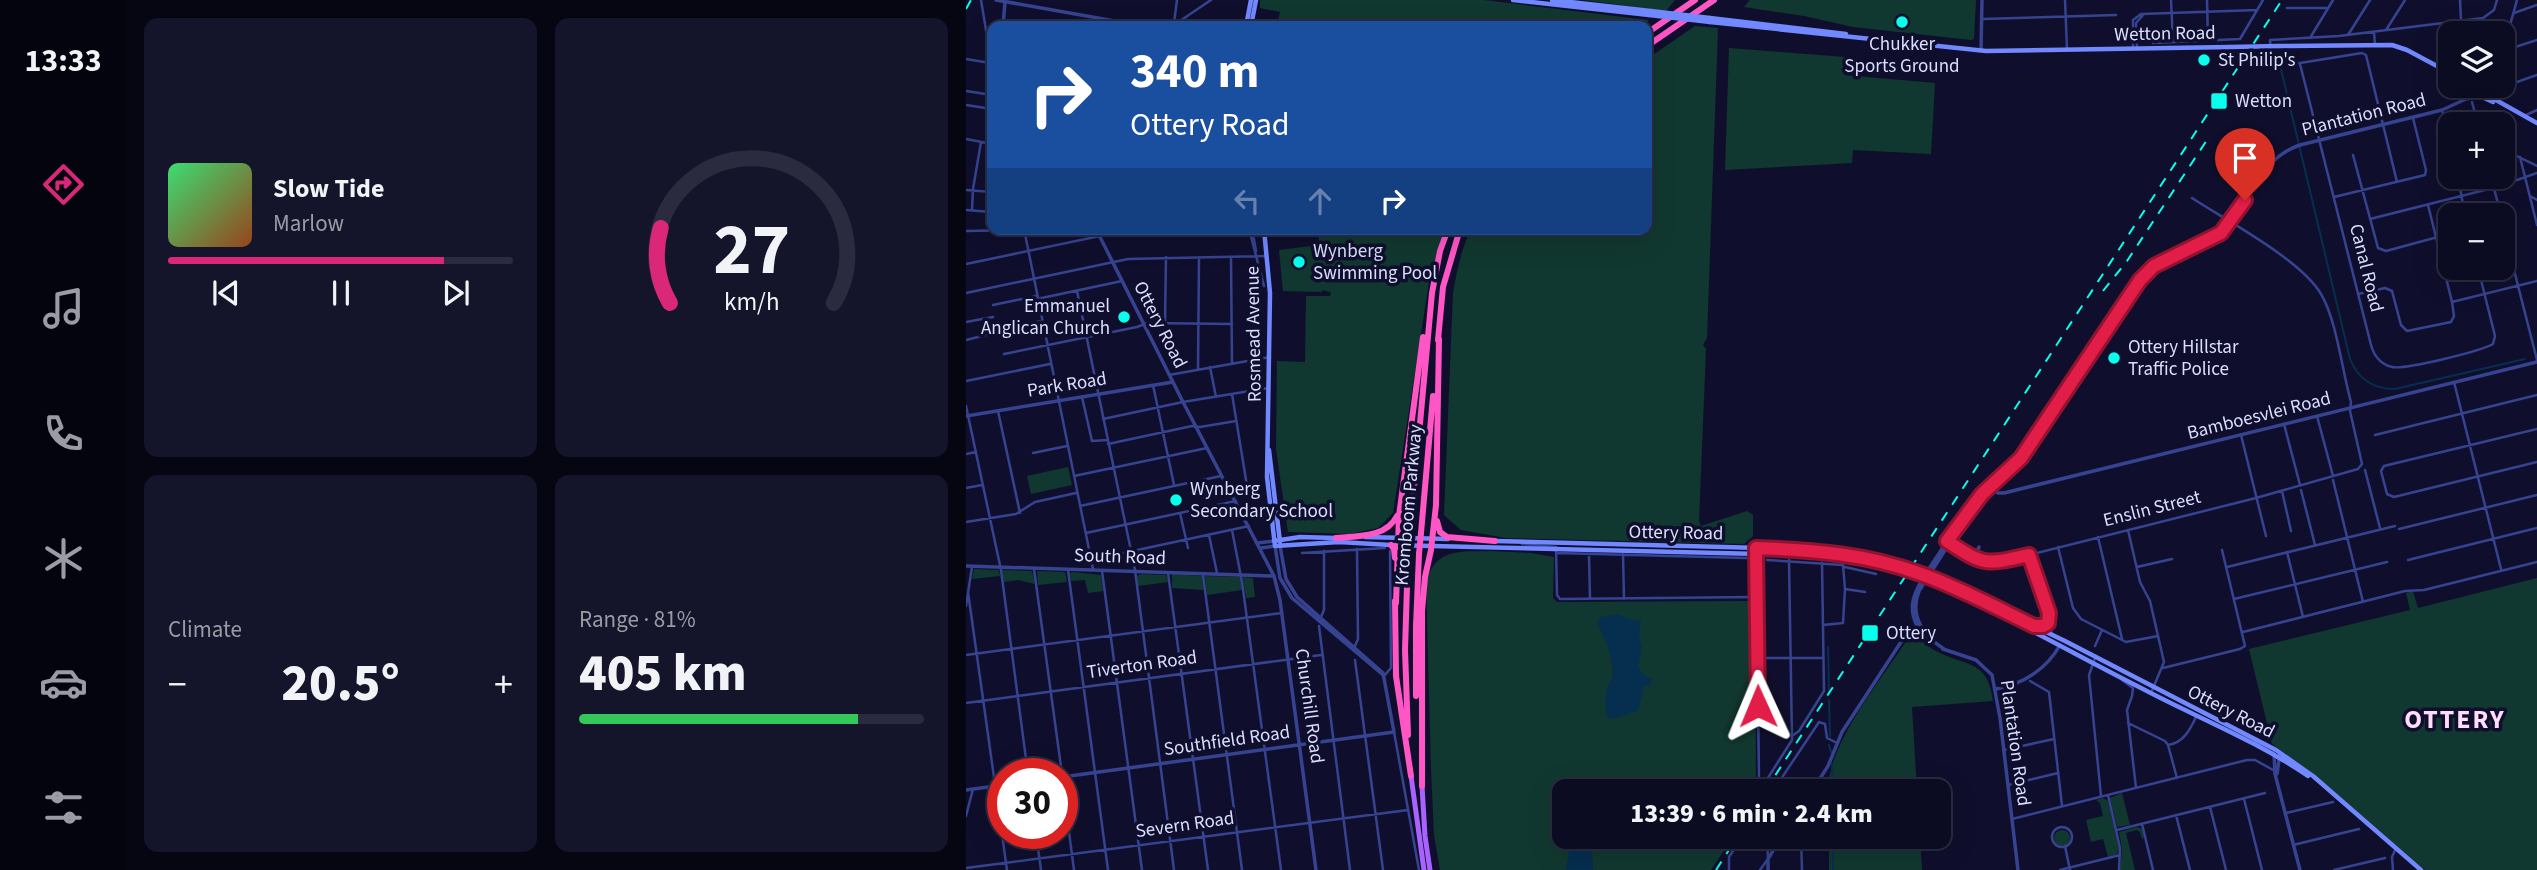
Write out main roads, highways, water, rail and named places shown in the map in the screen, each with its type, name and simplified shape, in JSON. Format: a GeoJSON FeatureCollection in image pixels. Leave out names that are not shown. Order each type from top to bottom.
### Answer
{"type":"FeatureCollection","features":[{"type":"Feature","properties":{"kind":"highway"},"geometry":{"type":"LineString","coordinates":[[1652,30],[1695,0]]}},
{"type":"Feature","properties":{"kind":"highway"},"geometry":{"type":"LineString","coordinates":[[1652,43],[1714,0]]}},
{"type":"Feature","properties":{"kind":"highway","name":"Kromboom Parkway"},"geometry":{"type":"LineString","coordinates":[[1411,776],[1405,662],[1408,554],[1431,301],[1440,251],[1446,235]]}},
{"type":"Feature","properties":{"kind":"highway","name":"Kromboom Parkway"},"geometry":{"type":"LineString","coordinates":[[1422,786],[1416,661],[1419,554],[1445,279],[1458,235]]}},
{"type":"Feature","properties":{"kind":"highway"},"geometry":{"type":"LineString","coordinates":[[1411,776],[1396,676],[1393,545],[1427,312],[1431,301]]}},
{"type":"Feature","properties":{"kind":"highway"},"geometry":{"type":"LineString","coordinates":[[1438,339],[1437,527],[1443,535],[1495,541]]}},
{"type":"Feature","properties":{"kind":"highway"},"geometry":{"type":"LineString","coordinates":[[1336,538],[1387,529],[1394,521],[1401,502]]}},
{"type":"Feature","properties":{"kind":"highway"},"geometry":{"type":"LineString","coordinates":[[1422,786],[1422,611],[1424,578],[1436,505]]}},
{"type":"Feature","properties":{"kind":"main road"},"geometry":{"type":"LineString","coordinates":[[1249,21],[1253,0]]}},
{"type":"Feature","properties":{"kind":"main road","name":"Wetton Road"},"geometry":{"type":"LineString","coordinates":[[1513,0],[1650,13]]}},
{"type":"Feature","properties":{"kind":"main road","name":"Wetton Road"},"geometry":{"type":"LineString","coordinates":[[1552,0],[1981,50],[2346,45],[2401,47],[2438,67]]}},
{"type":"Feature","properties":{"kind":"main road"},"geometry":{"type":"LineString","coordinates":[[2470,100],[2480,96],[2500,103]]}},
{"type":"Feature","properties":{"kind":"main road"},"geometry":{"type":"LineString","coordinates":[[2492,98],[2537,123]]}},
{"type":"Feature","properties":{"kind":"main road","name":"Rosmead Avenue"},"geometry":{"type":"LineString","coordinates":[[1265,235],[1270,293],[1268,439],[1277,543]]}},
{"type":"Feature","properties":{"kind":"main road","name":"Ottery Road"},"geometry":{"type":"LineString","coordinates":[[1277,543],[1336,538],[1393,545]]}},
{"type":"Feature","properties":{"kind":"main road","name":"Ottery Road"},"geometry":{"type":"LineString","coordinates":[[1277,543],[1347,542],[1393,545],[1495,541],[1756,551]]}},
{"type":"Feature","properties":{"kind":"main road","name":"Ottery Road"},"geometry":{"type":"LineString","coordinates":[[1431,542],[1558,551],[1802,549],[1838,553],[1929,580],[2034,626],[2144,690],[2152,691],[2196,716],[2277,754]]}},
{"type":"Feature","properties":{"kind":"main road","name":"Ottery Road"},"geometry":{"type":"LineString","coordinates":[[1929,580],[2277,754],[2329,790],[2421,870]]}},
{"type":"Feature","properties":{"kind":"main road"},"geometry":{"type":"LineString","coordinates":[[1411,776],[1421,870]]}},
{"type":"Feature","properties":{"kind":"main road"},"geometry":{"type":"LineString","coordinates":[[1422,786],[1430,870]]}},
{"type":"Feature","properties":{"kind":"water"},"geometry":{"type":"Polygon","coordinates":[[[1620,614],[1641,621],[1639,635],[1642,648],[1638,667],[1652,680],[1651,684],[1644,687],[1638,711],[1612,719],[1607,717],[1606,702],[1607,688],[1613,672],[1612,664],[1597,622],[1601,617],[1620,614]]]}},
{"type":"Feature","properties":{"kind":"water"},"geometry":{"type":"Polygon","coordinates":[[[1569,849],[1592,851],[1593,870],[1566,870],[1569,849]]]}},
{"type":"Feature","properties":{"kind":"waterway"},"geometry":{"type":"LineString","coordinates":[[2279,61],[2350,359],[2357,372],[2373,385],[2395,389],[2525,359]]}},
{"type":"Feature","properties":{"kind":"waterway"},"geometry":{"type":"LineString","coordinates":[[1828,647],[1829,692]]}},
{"type":"Feature","properties":{"kind":"waterway"},"geometry":{"type":"LineString","coordinates":[[1829,700],[1830,736]]}},
{"type":"Feature","properties":{"kind":"waterway"},"geometry":{"type":"LineString","coordinates":[[1829,745],[1831,752]]}},
{"type":"Feature","properties":{"kind":"waterway"},"geometry":{"type":"LineString","coordinates":[[1832,763],[1833,779]]}},
{"type":"Feature","properties":{"kind":"waterway"},"geometry":{"type":"LineString","coordinates":[[1833,849],[1833,870]]}},
{"type":"Feature","properties":{"kind":"railway"},"geometry":{"type":"LineString","coordinates":[[966,9],[971,0]]}},
{"type":"Feature","properties":{"kind":"railway"},"geometry":{"type":"LineString","coordinates":[[1773,779],[2282,0]]}},
{"type":"Feature","properties":{"kind":"railway"},"geometry":{"type":"LineString","coordinates":[[2103,291],[2127,261],[2209,137]]}},
{"type":"Feature","properties":{"kind":"railway"},"geometry":{"type":"LineString","coordinates":[[1716,870],[1730,849]]}},
{"type":"Feature","properties":{"kind":"place","name":"Chukker Sports Ground"},"geometry":{"type":"Point","coordinates":[1902,22]}},
{"type":"Feature","properties":{"kind":"place","name":"St Philip's"},"geometry":{"type":"Point","coordinates":[2204,60]}},
{"type":"Feature","properties":{"kind":"place","name":"Wetton"},"geometry":{"type":"Point","coordinates":[2219,101]}},
{"type":"Feature","properties":{"kind":"place","name":"Wynberg Swimming Pool"},"geometry":{"type":"Point","coordinates":[1299,262]}},
{"type":"Feature","properties":{"kind":"place","name":"Emmanuel Anglican Church"},"geometry":{"type":"Point","coordinates":[1124,317]}},
{"type":"Feature","properties":{"kind":"place","name":"Ottery Hillstar Traffic Police"},"geometry":{"type":"Point","coordinates":[2114,358]}},
{"type":"Feature","properties":{"kind":"place","name":"Wynberg Secondary School"},"geometry":{"type":"Point","coordinates":[1176,500]}},
{"type":"Feature","properties":{"kind":"place","name":"Ottery"},"geometry":{"type":"Point","coordinates":[1870,633]}},
{"type":"Feature","properties":{"kind":"district","name":"OTTERY"},"geometry":{"type":"Point","coordinates":[2455,719]}}]}
